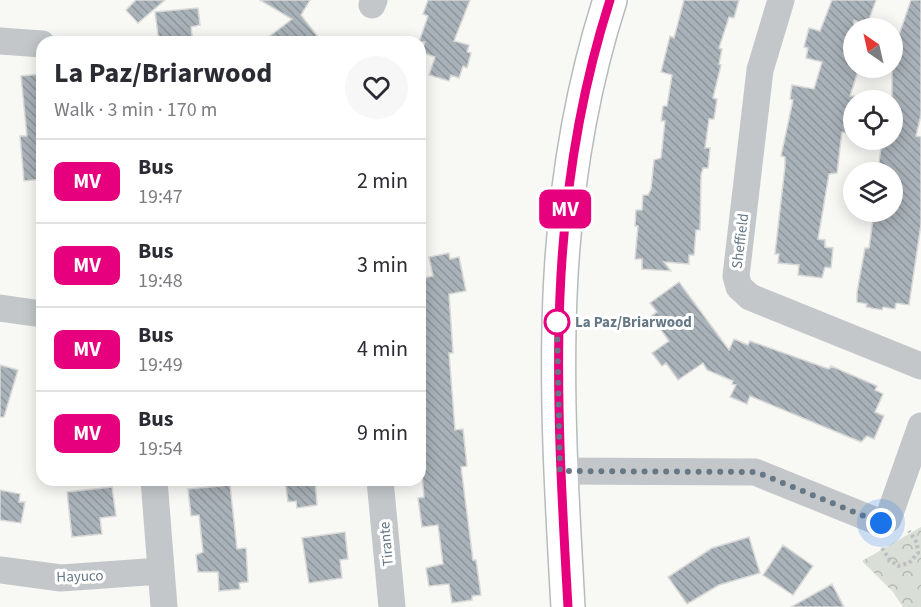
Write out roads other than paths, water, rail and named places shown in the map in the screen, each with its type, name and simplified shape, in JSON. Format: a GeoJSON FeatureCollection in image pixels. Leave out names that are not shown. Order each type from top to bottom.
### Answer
{"type":"FeatureCollection","features":[{"type":"Feature","properties":{"kind":"main road"},"geometry":{"type":"LineString","coordinates":[[568,607],[560,471],[557,320],[564,220],[580,115],[610,0]]}},
{"type":"Feature","properties":{"kind":"street","name":"Sheffield"},"geometry":{"type":"LineString","coordinates":[[781,0],[760,70],[736,276],[739,287],[750,297],[921,366]]}},
{"type":"Feature","properties":{"kind":"street"},"geometry":{"type":"LineString","coordinates":[[0,41],[36,44]]}},
{"type":"Feature","properties":{"kind":"street"},"geometry":{"type":"LineString","coordinates":[[0,308],[36,314]]}},
{"type":"Feature","properties":{"kind":"street"},"geometry":{"type":"LineString","coordinates":[[560,471],[756,472],[881,523],[899,525],[921,426]]}},
{"type":"Feature","properties":{"kind":"street"},"geometry":{"type":"LineString","coordinates":[[154,486],[164,607]]}},
{"type":"Feature","properties":{"kind":"street","name":"Tirante"},"geometry":{"type":"LineString","coordinates":[[381,486],[392,607]]}},
{"type":"Feature","properties":{"kind":"street","name":"Hayuco"},"geometry":{"type":"LineString","coordinates":[[0,570],[61,578],[161,571]]}},
{"type":"Feature","properties":{"kind":"place","name":"La Paz/Briarwood"},"geometry":{"type":"Point","coordinates":[557,322]}}]}
